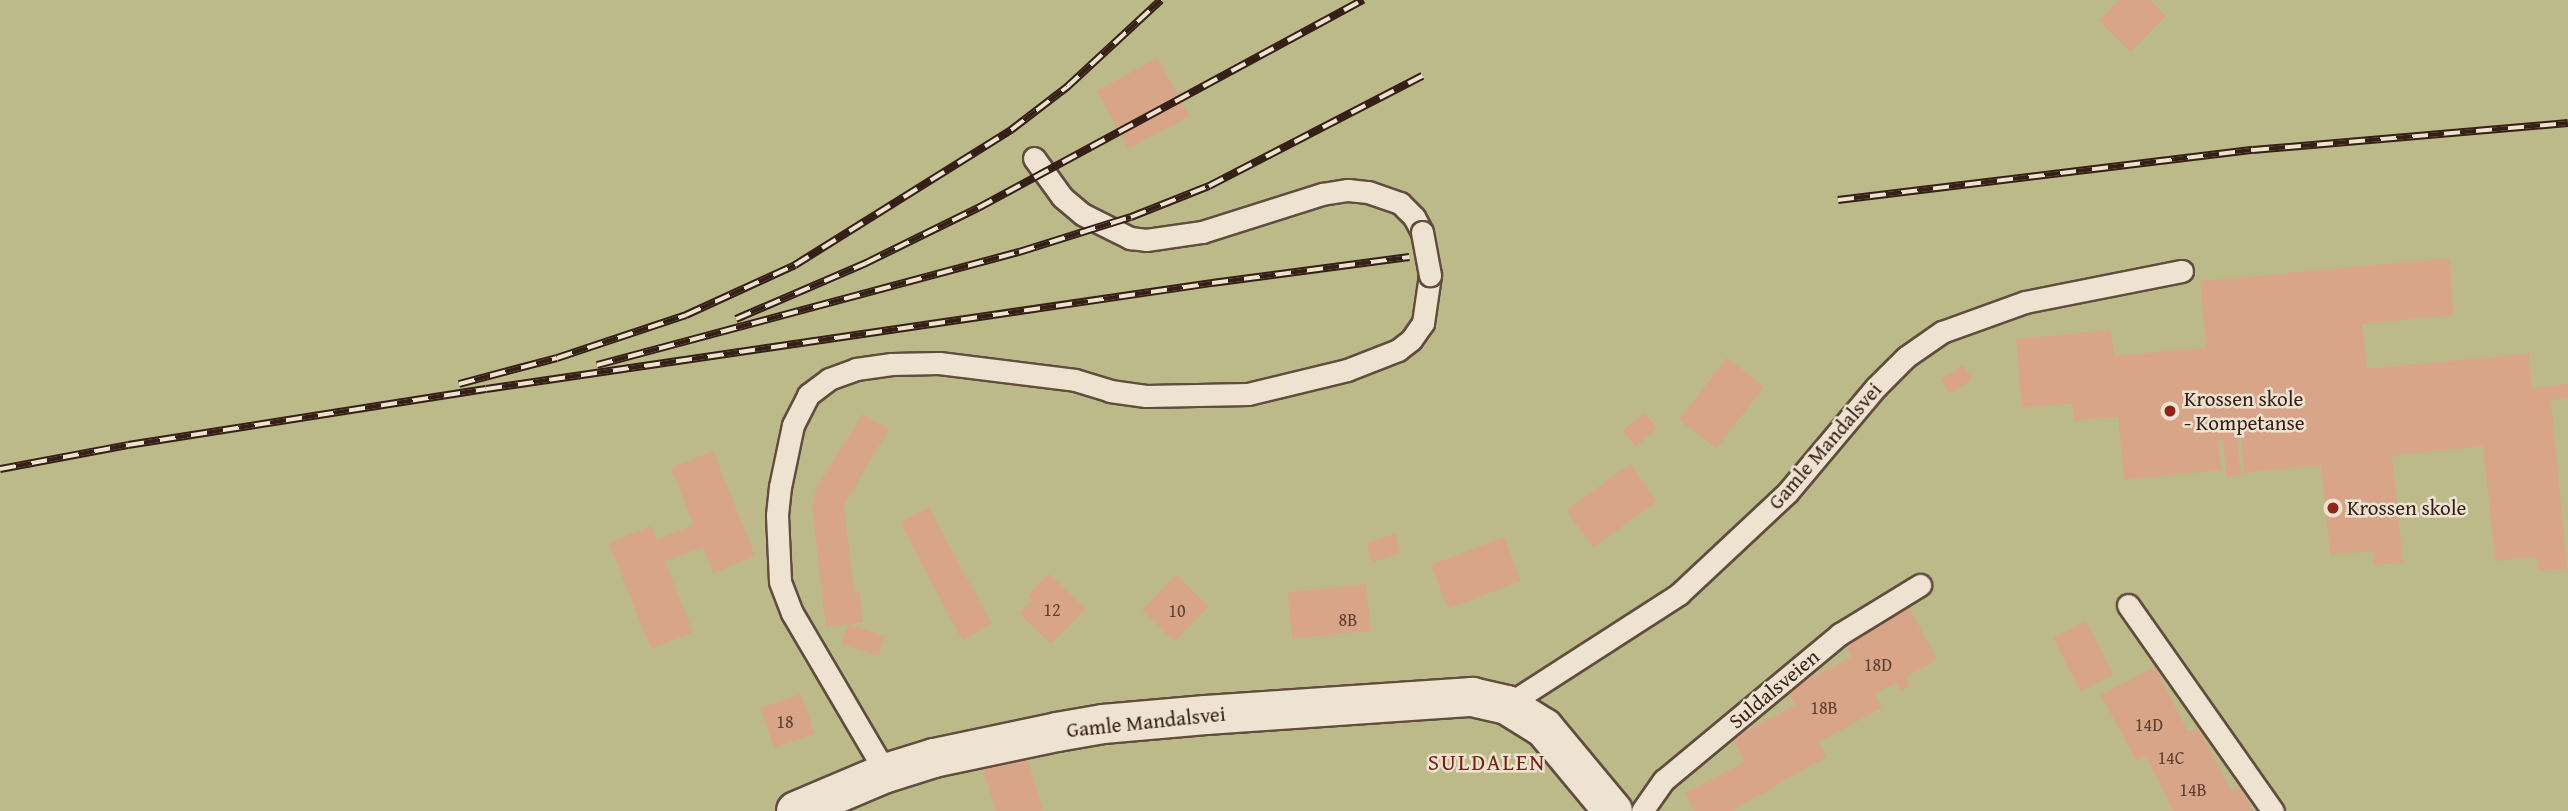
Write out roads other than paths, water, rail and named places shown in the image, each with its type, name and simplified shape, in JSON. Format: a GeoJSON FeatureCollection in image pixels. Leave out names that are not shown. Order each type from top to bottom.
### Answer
{"type":"FeatureCollection","features":[{"type":"Feature","properties":{"kind":"street","name":"Gamle Mandalsvei"},"geometry":{"type":"LineString","coordinates":[[796,811],[886,774],[934,758],[1104,724],[1472,697],[1507,705],[1544,728],[1572,758],[1607,804]]}},
{"type":"Feature","properties":{"kind":"lane"},"geometry":{"type":"LineString","coordinates":[[886,774],[792,613],[780,581],[777,515],[780,487],[793,425],[808,395],[829,379],[856,369],[892,364],[939,363],[1053,376],[1146,396],[1248,394],[1347,370],[1398,350],[1412,340],[1423,323],[1430,275],[1422,232],[1401,203],[1368,192],[1348,190],[1322,194],[1202,232],[1146,240],[1130,238],[1082,214],[1062,197],[1034,158]]}},
{"type":"Feature","properties":{"kind":"lane","name":"Gamle Mandalsvei"},"geometry":{"type":"LineString","coordinates":[[1507,705],[1679,594],[1787,493],[1906,357],[1942,332],[2025,302],[2182,271]]}},
{"type":"Feature","properties":{"kind":"lane","name":"Suldalsveien"},"geometry":{"type":"LineString","coordinates":[[1643,811],[1664,780],[1840,634],[1920,585]]}},
{"type":"Feature","properties":{"kind":"lane"},"geometry":{"type":"LineString","coordinates":[[2128,606],[2273,811]]}},
{"type":"Feature","properties":{"kind":"railway"},"geometry":{"type":"LineString","coordinates":[[459,384],[557,358],[686,315],[795,265],[1011,130],[1067,87],[1161,0]]}},
{"type":"Feature","properties":{"kind":"railway"},"geometry":{"type":"LineString","coordinates":[[736,319],[866,263],[978,208],[1363,0]]}},
{"type":"Feature","properties":{"kind":"railway"},"geometry":{"type":"LineString","coordinates":[[597,365],[1019,252],[1131,217],[1209,186],[1422,76]]}},
{"type":"Feature","properties":{"kind":"railway"},"geometry":{"type":"LineString","coordinates":[[1838,200],[2253,150],[2568,123]]}},
{"type":"Feature","properties":{"kind":"railway"},"geometry":{"type":"LineString","coordinates":[[0,469],[128,445],[486,389],[1212,283],[1409,257]]}},
{"type":"Feature","properties":{"kind":"place","name":"Krossen skole - Kompetanse"},"geometry":{"type":"Point","coordinates":[2170,411]}},
{"type":"Feature","properties":{"kind":"place","name":"Krossen skole"},"geometry":{"type":"Point","coordinates":[2333,508]}},
{"type":"Feature","properties":{"kind":"district","name":"SULDALEN"},"geometry":{"type":"Point","coordinates":[1487,762]}}]}
